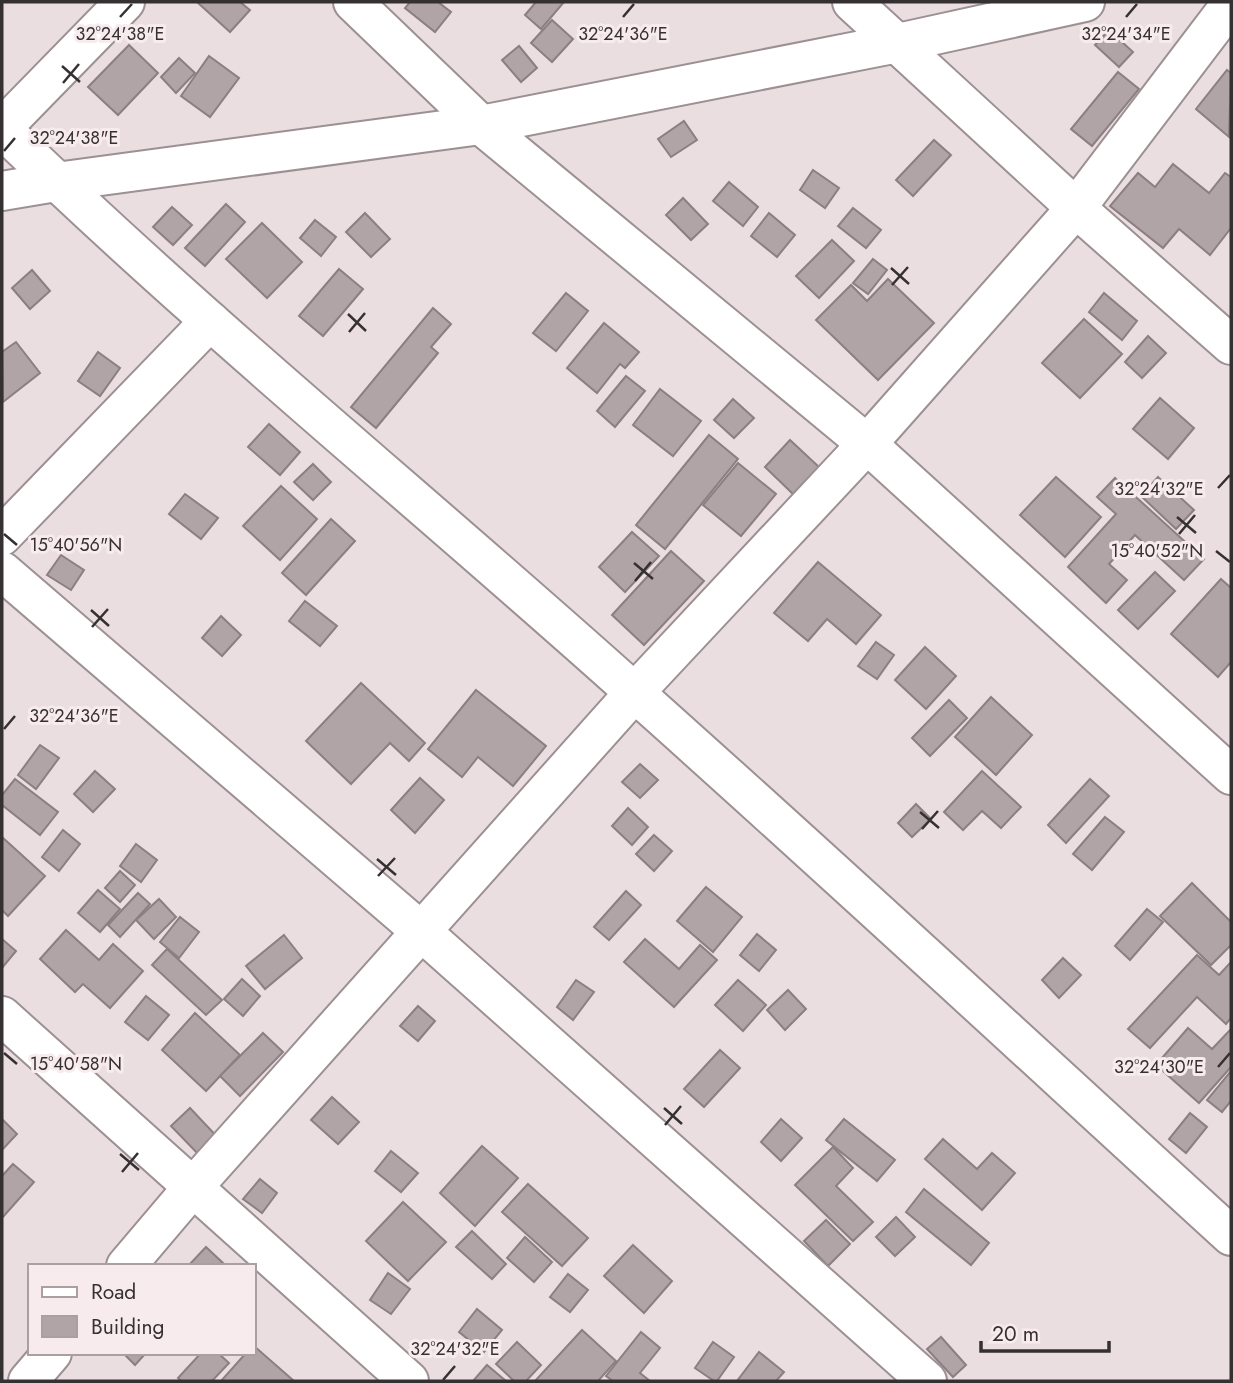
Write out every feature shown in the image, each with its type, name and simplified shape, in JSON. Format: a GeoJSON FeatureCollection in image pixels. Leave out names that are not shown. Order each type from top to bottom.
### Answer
{"type":"FeatureCollection","features":[{"type":"Feature","properties":{"kind":"street"},"geometry":{"type":"LineString","coordinates":[[125,2],[2,128],[56,182],[210,321],[635,692],[1231,1236]]}},
{"type":"Feature","properties":{"kind":"street"},"geometry":{"type":"LineString","coordinates":[[352,2],[481,125],[867,444],[1231,775]]}},
{"type":"Feature","properties":{"kind":"street"},"geometry":{"type":"LineString","coordinates":[[852,2],[1076,208],[1231,345]]}},
{"type":"Feature","properties":{"kind":"street"},"geometry":{"type":"LineString","coordinates":[[2,191],[481,125],[898,43],[1084,2]]}},
{"type":"Feature","properties":{"kind":"street"},"geometry":{"type":"LineString","coordinates":[[128,1264],[193,1187],[635,692],[867,444],[1076,208],[1231,4]]}},
{"type":"Feature","properties":{"kind":"street"},"geometry":{"type":"LineString","coordinates":[[2,536],[210,321]]}},
{"type":"Feature","properties":{"kind":"street"},"geometry":{"type":"LineString","coordinates":[[2,571],[422,932],[927,1381]]}},
{"type":"Feature","properties":{"kind":"street"},"geometry":{"type":"LineString","coordinates":[[2,1016],[409,1381]]}},
{"type":"Feature","properties":{"kind":"street"},"geometry":{"type":"LineString","coordinates":[[29,1381],[50,1355]]}},
{"type":"Feature","properties":{"kind":"building"},"geometry":{"type":"Polygon","coordinates":[[[197,2],[240,2],[250,10],[230,32],[197,2]]]}},
{"type":"Feature","properties":{"kind":"building"},"geometry":{"type":"Polygon","coordinates":[[[410,2],[438,2],[451,12],[435,32],[405,8],[410,2]]]}},
{"type":"Feature","properties":{"kind":"building"},"geometry":{"type":"Polygon","coordinates":[[[536,2],[564,2],[541,29],[525,15],[536,2]]]}},
{"type":"Feature","properties":{"kind":"building"},"geometry":{"type":"Polygon","coordinates":[[[552,20],[573,39],[552,62],[531,43],[552,20]]]}},
{"type":"Feature","properties":{"kind":"building"},"geometry":{"type":"Polygon","coordinates":[[[1109,30],[1133,52],[1119,67],[1095,45],[1109,30]]]}},
{"type":"Feature","properties":{"kind":"building"},"geometry":{"type":"Polygon","coordinates":[[[129,45],[158,73],[118,115],[88,87],[129,45]]]}},
{"type":"Feature","properties":{"kind":"building"},"geometry":{"type":"Polygon","coordinates":[[[519,46],[537,68],[521,82],[502,60],[519,46]]]}},
{"type":"Feature","properties":{"kind":"building"},"geometry":{"type":"Polygon","coordinates":[[[209,56],[239,78],[210,117],[181,96],[209,56]]]}},
{"type":"Feature","properties":{"kind":"building"},"geometry":{"type":"Polygon","coordinates":[[[179,58],[195,73],[176,93],[161,77],[179,58]]]}},
{"type":"Feature","properties":{"kind":"building"},"geometry":{"type":"Polygon","coordinates":[[[1227,70],[1231,73],[1229,137],[1196,109],[1227,70]]]}},
{"type":"Feature","properties":{"kind":"building"},"geometry":{"type":"Polygon","coordinates":[[[1118,72],[1139,89],[1092,146],[1071,129],[1118,72]]]}},
{"type":"Feature","properties":{"kind":"building"},"geometry":{"type":"Polygon","coordinates":[[[684,121],[697,140],[671,157],[658,139],[684,121]]]}},
{"type":"Feature","properties":{"kind":"building"},"geometry":{"type":"Polygon","coordinates":[[[934,140],[951,155],[913,196],[896,180],[934,140]]]}},
{"type":"Feature","properties":{"kind":"building"},"geometry":{"type":"Polygon","coordinates":[[[1173,164],[1209,193],[1225,173],[1231,177],[1231,228],[1210,255],[1179,229],[1163,248],[1110,206],[1138,173],[1155,187],[1173,164]]]}},
{"type":"Feature","properties":{"kind":"building"},"geometry":{"type":"Polygon","coordinates":[[[813,170],[839,188],[825,208],[800,190],[813,170]]]}},
{"type":"Feature","properties":{"kind":"building"},"geometry":{"type":"Polygon","coordinates":[[[729,182],[758,207],[743,226],[713,201],[729,182]]]}},
{"type":"Feature","properties":{"kind":"building"},"geometry":{"type":"Polygon","coordinates":[[[683,198],[708,224],[691,240],[666,215],[683,198]]]}},
{"type":"Feature","properties":{"kind":"building"},"geometry":{"type":"Polygon","coordinates":[[[226,204],[245,222],[205,266],[185,248],[226,204]]]}},
{"type":"Feature","properties":{"kind":"building"},"geometry":{"type":"Polygon","coordinates":[[[172,207],[192,225],[173,245],[153,227],[172,207]]]}},
{"type":"Feature","properties":{"kind":"building"},"geometry":{"type":"Polygon","coordinates":[[[853,208],[881,230],[866,248],[838,226],[853,208]]]}},
{"type":"Feature","properties":{"kind":"building"},"geometry":{"type":"Polygon","coordinates":[[[365,213],[390,239],[371,257],[346,232],[365,213]]]}},
{"type":"Feature","properties":{"kind":"building"},"geometry":{"type":"Polygon","coordinates":[[[769,213],[795,235],[777,257],[751,236],[769,213]]]}},
{"type":"Feature","properties":{"kind":"building"},"geometry":{"type":"Polygon","coordinates":[[[315,220],[336,237],[321,256],[300,238],[315,220]]]}},
{"type":"Feature","properties":{"kind":"building"},"geometry":{"type":"Polygon","coordinates":[[[262,223],[302,262],[267,298],[226,259],[262,223]]]}},
{"type":"Feature","properties":{"kind":"building"},"geometry":{"type":"Polygon","coordinates":[[[832,240],[854,261],[819,298],[796,276],[832,240]]]}},
{"type":"Feature","properties":{"kind":"building"},"geometry":{"type":"Polygon","coordinates":[[[873,259],[887,270],[868,294],[853,283],[873,259]]]}},
{"type":"Feature","properties":{"kind":"building"},"geometry":{"type":"Polygon","coordinates":[[[339,269],[363,289],[323,336],[299,316],[339,269]]]}},
{"type":"Feature","properties":{"kind":"building"},"geometry":{"type":"Polygon","coordinates":[[[32,270],[50,291],[30,309],[12,288],[32,270]]]}},
{"type":"Feature","properties":{"kind":"building"},"geometry":{"type":"Polygon","coordinates":[[[888,279],[934,323],[878,380],[816,320],[851,285],[867,301],[888,279]]]}},
{"type":"Feature","properties":{"kind":"building"},"geometry":{"type":"Polygon","coordinates":[[[566,293],[588,311],[556,351],[533,333],[566,293]]]}},
{"type":"Feature","properties":{"kind":"building"},"geometry":{"type":"Polygon","coordinates":[[[1104,293],[1137,321],[1122,340],[1089,312],[1104,293]]]}},
{"type":"Feature","properties":{"kind":"building"},"geometry":{"type":"Polygon","coordinates":[[[433,308],[451,324],[431,347],[438,353],[376,428],[351,407],[433,308]]]}},
{"type":"Feature","properties":{"kind":"building"},"geometry":{"type":"Polygon","coordinates":[[[1084,319],[1122,354],[1080,398],[1042,363],[1084,319]]]}},
{"type":"Feature","properties":{"kind":"building"},"geometry":{"type":"Polygon","coordinates":[[[604,323],[639,352],[625,368],[620,364],[597,393],[567,368],[604,323]]]}},
{"type":"Feature","properties":{"kind":"building"},"geometry":{"type":"Polygon","coordinates":[[[1148,336],[1166,353],[1142,378],[1125,362],[1148,336]]]}},
{"type":"Feature","properties":{"kind":"building"},"geometry":{"type":"Polygon","coordinates":[[[16,342],[40,373],[3,402],[2,352],[16,342]]]}},
{"type":"Feature","properties":{"kind":"building"},"geometry":{"type":"Polygon","coordinates":[[[98,352],[120,368],[100,396],[78,381],[98,352]]]}},
{"type":"Feature","properties":{"kind":"building"},"geometry":{"type":"Polygon","coordinates":[[[626,376],[645,391],[615,427],[597,411],[626,376]]]}},
{"type":"Feature","properties":{"kind":"building"},"geometry":{"type":"Polygon","coordinates":[[[660,389],[701,421],[673,456],[633,425],[660,389]]]}},
{"type":"Feature","properties":{"kind":"building"},"geometry":{"type":"Polygon","coordinates":[[[1160,398],[1194,428],[1168,459],[1133,429],[1160,398]]]}},
{"type":"Feature","properties":{"kind":"building"},"geometry":{"type":"Polygon","coordinates":[[[733,399],[754,418],[734,438],[714,420],[733,399]]]}},
{"type":"Feature","properties":{"kind":"building"},"geometry":{"type":"Polygon","coordinates":[[[269,424],[300,452],[280,475],[248,447],[269,424]]]}},
{"type":"Feature","properties":{"kind":"building"},"geometry":{"type":"Polygon","coordinates":[[[709,435],[738,459],[665,549],[636,525],[709,435]]]}},
{"type":"Feature","properties":{"kind":"building"},"geometry":{"type":"Polygon","coordinates":[[[790,440],[819,467],[793,494],[765,467],[790,440]]]}},
{"type":"Feature","properties":{"kind":"building"},"geometry":{"type":"Polygon","coordinates":[[[738,463],[776,494],[741,536],[703,505],[738,463]]]}},
{"type":"Feature","properties":{"kind":"building"},"geometry":{"type":"Polygon","coordinates":[[[313,464],[331,482],[313,500],[294,482],[313,464]]]}},
{"type":"Feature","properties":{"kind":"building"},"geometry":{"type":"Polygon","coordinates":[[[1056,477],[1101,517],[1065,557],[1020,515],[1056,477]]]}},
{"type":"Feature","properties":{"kind":"building"},"geometry":{"type":"Polygon","coordinates":[[[1158,477],[1194,510],[1176,529],[1141,496],[1158,477]]]}},
{"type":"Feature","properties":{"kind":"building"},"geometry":{"type":"Polygon","coordinates":[[[1115,478],[1204,559],[1184,580],[1135,535],[1109,564],[1127,580],[1106,603],[1068,567],[1116,514],[1097,497],[1115,478]]]}},
{"type":"Feature","properties":{"kind":"building"},"geometry":{"type":"Polygon","coordinates":[[[281,486],[317,519],[280,560],[243,526],[281,486]]]}},
{"type":"Feature","properties":{"kind":"building"},"geometry":{"type":"Polygon","coordinates":[[[185,494],[218,518],[201,539],[169,514],[185,494]]]}},
{"type":"Feature","properties":{"kind":"building"},"geometry":{"type":"Polygon","coordinates":[[[331,519],[355,541],[306,595],[282,573],[331,519]]]}},
{"type":"Feature","properties":{"kind":"building"},"geometry":{"type":"Polygon","coordinates":[[[632,532],[659,556],[625,592],[599,567],[632,532]]]}},
{"type":"Feature","properties":{"kind":"building"},"geometry":{"type":"Polygon","coordinates":[[[671,551],[704,581],[644,645],[612,615],[671,551]]]}},
{"type":"Feature","properties":{"kind":"building"},"geometry":{"type":"Polygon","coordinates":[[[61,555],[84,570],[71,590],[47,575],[61,555]]]}},
{"type":"Feature","properties":{"kind":"building"},"geometry":{"type":"Polygon","coordinates":[[[818,562],[881,615],[856,644],[827,619],[808,641],[774,613],[818,562]]]}},
{"type":"Feature","properties":{"kind":"building"},"geometry":{"type":"Polygon","coordinates":[[[1155,572],[1175,591],[1138,629],[1118,610],[1155,572]]]}},
{"type":"Feature","properties":{"kind":"building"},"geometry":{"type":"Polygon","coordinates":[[[1221,579],[1231,588],[1231,662],[1218,677],[1171,634],[1221,579]]]}},
{"type":"Feature","properties":{"kind":"building"},"geometry":{"type":"Polygon","coordinates":[[[305,601],[337,626],[320,646],[289,621],[305,601]]]}},
{"type":"Feature","properties":{"kind":"building"},"geometry":{"type":"Polygon","coordinates":[[[221,616],[241,635],[222,656],[202,638],[221,616]]]}},
{"type":"Feature","properties":{"kind":"building"},"geometry":{"type":"Polygon","coordinates":[[[876,642],[894,655],[877,679],[858,666],[876,642]]]}},
{"type":"Feature","properties":{"kind":"building"},"geometry":{"type":"Polygon","coordinates":[[[925,647],[956,676],[926,709],[895,680],[925,647]]]}},
{"type":"Feature","properties":{"kind":"building"},"geometry":{"type":"Polygon","coordinates":[[[361,683],[425,743],[409,761],[390,743],[351,784],[306,741],[361,683]]]}},
{"type":"Feature","properties":{"kind":"building"},"geometry":{"type":"Polygon","coordinates":[[[476,690],[546,746],[513,786],[478,757],[462,777],[428,749],[476,690]]]}},
{"type":"Feature","properties":{"kind":"building"},"geometry":{"type":"Polygon","coordinates":[[[991,697],[1032,735],[996,775],[955,737],[991,697]]]}},
{"type":"Feature","properties":{"kind":"building"},"geometry":{"type":"Polygon","coordinates":[[[949,700],[967,718],[930,756],[912,738],[949,700]]]}},
{"type":"Feature","properties":{"kind":"building"},"geometry":{"type":"Polygon","coordinates":[[[40,745],[59,758],[36,789],[18,775],[40,745]]]}},
{"type":"Feature","properties":{"kind":"building"},"geometry":{"type":"Polygon","coordinates":[[[640,764],[658,780],[640,798],[622,782],[640,764]]]}},
{"type":"Feature","properties":{"kind":"building"},"geometry":{"type":"Polygon","coordinates":[[[95,771],[115,789],[93,812],[74,794],[95,771]]]}},
{"type":"Feature","properties":{"kind":"building"},"geometry":{"type":"Polygon","coordinates":[[[982,771],[1021,807],[1001,828],[982,811],[963,830],[944,812],[982,771]]]}},
{"type":"Feature","properties":{"kind":"building"},"geometry":{"type":"Polygon","coordinates":[[[420,778],[444,800],[415,833],[391,810],[420,778]]]}},
{"type":"Feature","properties":{"kind":"building"},"geometry":{"type":"Polygon","coordinates":[[[15,779],[58,812],[40,835],[2,805],[2,795],[15,779]]]}},
{"type":"Feature","properties":{"kind":"building"},"geometry":{"type":"Polygon","coordinates":[[[1090,779],[1109,796],[1066,843],[1048,825],[1090,779]]]}},
{"type":"Feature","properties":{"kind":"building"},"geometry":{"type":"Polygon","coordinates":[[[916,804],[931,819],[912,837],[898,823],[916,804]]]}},
{"type":"Feature","properties":{"kind":"building"},"geometry":{"type":"Polygon","coordinates":[[[628,808],[648,827],[632,845],[612,826],[628,808]]]}},
{"type":"Feature","properties":{"kind":"building"},"geometry":{"type":"Polygon","coordinates":[[[1105,817],[1124,832],[1092,870],[1073,854],[1105,817]]]}},
{"type":"Feature","properties":{"kind":"building"},"geometry":{"type":"Polygon","coordinates":[[[63,830],[80,844],[59,871],[42,857],[63,830]]]}},
{"type":"Feature","properties":{"kind":"building"},"geometry":{"type":"Polygon","coordinates":[[[654,835],[672,851],[654,871],[636,854],[654,835]]]}},
{"type":"Feature","properties":{"kind":"building"},"geometry":{"type":"Polygon","coordinates":[[[2,837],[45,876],[8,916],[2,910],[2,837]]]}},
{"type":"Feature","properties":{"kind":"building"},"geometry":{"type":"Polygon","coordinates":[[[136,844],[157,860],[141,882],[120,866],[136,844]]]}},
{"type":"Feature","properties":{"kind":"building"},"geometry":{"type":"Polygon","coordinates":[[[120,871],[135,885],[120,902],[105,888],[120,871]]]}},
{"type":"Feature","properties":{"kind":"building"},"geometry":{"type":"Polygon","coordinates":[[[1192,883],[1231,922],[1231,945],[1211,965],[1160,916],[1192,883]]]}},
{"type":"Feature","properties":{"kind":"building"},"geometry":{"type":"Polygon","coordinates":[[[706,887],[742,917],[713,952],[677,921],[706,887]]]}},
{"type":"Feature","properties":{"kind":"building"},"geometry":{"type":"Polygon","coordinates":[[[98,890],[120,909],[100,932],[78,913],[98,890]]]}},
{"type":"Feature","properties":{"kind":"building"},"geometry":{"type":"Polygon","coordinates":[[[626,891],[641,905],[609,940],[594,927],[626,891]]]}},
{"type":"Feature","properties":{"kind":"building"},"geometry":{"type":"Polygon","coordinates":[[[138,893],[150,904],[120,937],[108,925],[138,893]]]}},
{"type":"Feature","properties":{"kind":"building"},"geometry":{"type":"Polygon","coordinates":[[[159,899],[176,917],[154,939],[136,920],[159,899]]]}},
{"type":"Feature","properties":{"kind":"building"},"geometry":{"type":"Polygon","coordinates":[[[1147,909],[1163,922],[1130,960],[1115,946],[1147,909]]]}},
{"type":"Feature","properties":{"kind":"building"},"geometry":{"type":"Polygon","coordinates":[[[180,917],[199,932],[179,958],[160,942],[180,917]]]}},
{"type":"Feature","properties":{"kind":"building"},"geometry":{"type":"Polygon","coordinates":[[[66,930],[99,960],[113,944],[143,971],[110,1008],[83,984],[75,992],[40,959],[66,930]]]}},
{"type":"Feature","properties":{"kind":"building"},"geometry":{"type":"Polygon","coordinates":[[[757,934],[776,950],[759,971],[740,955],[757,934]]]}},
{"type":"Feature","properties":{"kind":"building"},"geometry":{"type":"Polygon","coordinates":[[[284,935],[302,958],[265,989],[246,966],[284,935]]]}},
{"type":"Feature","properties":{"kind":"building"},"geometry":{"type":"Polygon","coordinates":[[[2,939],[16,951],[2,968],[2,939]]]}},
{"type":"Feature","properties":{"kind":"building"},"geometry":{"type":"Polygon","coordinates":[[[645,939],[679,969],[700,945],[717,960],[674,1007],[624,962],[645,939]]]}},
{"type":"Feature","properties":{"kind":"building"},"geometry":{"type":"Polygon","coordinates":[[[167,949],[222,1000],[206,1015],[152,965],[167,949]]]}},
{"type":"Feature","properties":{"kind":"building"},"geometry":{"type":"Polygon","coordinates":[[[1197,955],[1219,975],[1231,962],[1231,1018],[1226,1024],[1197,997],[1150,1048],[1128,1029],[1197,955]]]}},
{"type":"Feature","properties":{"kind":"building"},"geometry":{"type":"Polygon","coordinates":[[[1063,958],[1081,975],[1059,998],[1042,980],[1063,958]]]}},
{"type":"Feature","properties":{"kind":"building"},"geometry":{"type":"Polygon","coordinates":[[[242,979],[260,996],[243,1016],[224,999],[242,979]]]}},
{"type":"Feature","properties":{"kind":"building"},"geometry":{"type":"Polygon","coordinates":[[[576,980],[594,992],[573,1020],[557,1007],[576,980]]]}},
{"type":"Feature","properties":{"kind":"building"},"geometry":{"type":"Polygon","coordinates":[[[738,980],[766,1005],[743,1031],[715,1005],[738,980]]]}},
{"type":"Feature","properties":{"kind":"building"},"geometry":{"type":"Polygon","coordinates":[[[788,990],[806,1009],[785,1030],[767,1010],[788,990]]]}},
{"type":"Feature","properties":{"kind":"building"},"geometry":{"type":"Polygon","coordinates":[[[146,996],[169,1015],[148,1040],[125,1022],[146,996]]]}},
{"type":"Feature","properties":{"kind":"building"},"geometry":{"type":"Polygon","coordinates":[[[418,1006],[435,1021],[418,1041],[400,1026],[418,1006]]]}},
{"type":"Feature","properties":{"kind":"building"},"geometry":{"type":"Polygon","coordinates":[[[195,1013],[240,1055],[206,1091],[162,1050],[195,1013]]]}},
{"type":"Feature","properties":{"kind":"building"},"geometry":{"type":"Polygon","coordinates":[[[1188,1028],[1212,1049],[1231,1029],[1231,1067],[1199,1103],[1156,1065],[1188,1028]]]}},
{"type":"Feature","properties":{"kind":"building"},"geometry":{"type":"Polygon","coordinates":[[[263,1033],[283,1052],[240,1096],[220,1076],[263,1033]]]}},
{"type":"Feature","properties":{"kind":"building"},"geometry":{"type":"Polygon","coordinates":[[[720,1050],[740,1068],[704,1107],[684,1089],[720,1050]]]}},
{"type":"Feature","properties":{"kind":"building"},"geometry":{"type":"Polygon","coordinates":[[[1231,1071],[1231,1101],[1222,1112],[1207,1100],[1231,1071]]]}},
{"type":"Feature","properties":{"kind":"building"},"geometry":{"type":"Polygon","coordinates":[[[332,1097],[359,1122],[338,1144],[311,1120],[332,1097]]]}},
{"type":"Feature","properties":{"kind":"building"},"geometry":{"type":"Polygon","coordinates":[[[190,1108],[222,1142],[204,1160],[171,1126],[190,1108]]]}},
{"type":"Feature","properties":{"kind":"building"},"geometry":{"type":"Polygon","coordinates":[[[1190,1113],[1207,1127],[1186,1153],[1169,1139],[1190,1113]]]}},
{"type":"Feature","properties":{"kind":"building"},"geometry":{"type":"Polygon","coordinates":[[[2,1119],[17,1134],[2,1150],[2,1119]]]}},
{"type":"Feature","properties":{"kind":"building"},"geometry":{"type":"Polygon","coordinates":[[[781,1119],[802,1138],[781,1161],[761,1142],[781,1119]]]}},
{"type":"Feature","properties":{"kind":"building"},"geometry":{"type":"Polygon","coordinates":[[[844,1119],[895,1160],[877,1181],[826,1140],[844,1119]]]}},
{"type":"Feature","properties":{"kind":"building"},"geometry":{"type":"Polygon","coordinates":[[[943,1139],[977,1169],[992,1153],[1015,1173],[982,1210],[925,1159],[943,1139]]]}},
{"type":"Feature","properties":{"kind":"building"},"geometry":{"type":"Polygon","coordinates":[[[482,1146],[518,1178],[475,1226],[440,1193],[482,1146]]]}},
{"type":"Feature","properties":{"kind":"building"},"geometry":{"type":"Polygon","coordinates":[[[833,1147],[853,1168],[836,1186],[873,1222],[853,1241],[795,1185],[833,1147]]]}},
{"type":"Feature","properties":{"kind":"building"},"geometry":{"type":"Polygon","coordinates":[[[391,1151],[418,1173],[401,1192],[375,1171],[391,1151]]]}},
{"type":"Feature","properties":{"kind":"building"},"geometry":{"type":"Polygon","coordinates":[[[13,1164],[34,1182],[2,1218],[2,1176],[13,1164]]]}},
{"type":"Feature","properties":{"kind":"building"},"geometry":{"type":"Polygon","coordinates":[[[260,1179],[277,1193],[262,1213],[243,1199],[260,1179]]]}},
{"type":"Feature","properties":{"kind":"building"},"geometry":{"type":"Polygon","coordinates":[[[528,1184],[588,1238],[562,1266],[502,1212],[528,1184]]]}},
{"type":"Feature","properties":{"kind":"building"},"geometry":{"type":"Polygon","coordinates":[[[924,1189],[989,1243],[971,1265],[906,1212],[924,1189]]]}},
{"type":"Feature","properties":{"kind":"building"},"geometry":{"type":"Polygon","coordinates":[[[403,1202],[446,1242],[408,1281],[366,1241],[403,1202]]]}},
{"type":"Feature","properties":{"kind":"building"},"geometry":{"type":"Polygon","coordinates":[[[896,1217],[915,1237],[895,1256],[876,1237],[896,1217]]]}},
{"type":"Feature","properties":{"kind":"building"},"geometry":{"type":"Polygon","coordinates":[[[826,1220],[850,1244],[828,1266],[804,1241],[826,1220]]]}},
{"type":"Feature","properties":{"kind":"building"},"geometry":{"type":"Polygon","coordinates":[[[472,1231],[506,1264],[492,1279],[456,1247],[472,1231]]]}},
{"type":"Feature","properties":{"kind":"building"},"geometry":{"type":"Polygon","coordinates":[[[525,1237],[552,1262],[534,1282],[507,1258],[525,1237]]]}},
{"type":"Feature","properties":{"kind":"building"},"geometry":{"type":"Polygon","coordinates":[[[633,1245],[672,1281],[644,1313],[604,1276],[633,1245]]]}},
{"type":"Feature","properties":{"kind":"building"},"geometry":{"type":"Polygon","coordinates":[[[206,1247],[224,1264],[190,1264],[206,1247]]]}},
{"type":"Feature","properties":{"kind":"building"},"geometry":{"type":"Polygon","coordinates":[[[388,1273],[410,1289],[391,1314],[370,1300],[388,1273]]]}},
{"type":"Feature","properties":{"kind":"building"},"geometry":{"type":"Polygon","coordinates":[[[568,1274],[588,1290],[570,1312],[550,1297],[568,1274]]]}},
{"type":"Feature","properties":{"kind":"building"},"geometry":{"type":"Polygon","coordinates":[[[477,1309],[502,1330],[484,1352],[459,1332],[477,1309]]]}},
{"type":"Feature","properties":{"kind":"building"},"geometry":{"type":"Polygon","coordinates":[[[582,1330],[616,1361],[598,1381],[535,1381],[582,1330]]]}},
{"type":"Feature","properties":{"kind":"building"},"geometry":{"type":"Polygon","coordinates":[[[641,1332],[660,1348],[640,1373],[650,1381],[613,1381],[606,1376],[641,1332]]]}},
{"type":"Feature","properties":{"kind":"building"},"geometry":{"type":"Polygon","coordinates":[[[941,1337],[966,1365],[953,1377],[927,1349],[941,1337]]]}},
{"type":"Feature","properties":{"kind":"building"},"geometry":{"type":"Polygon","coordinates":[[[517,1342],[541,1365],[526,1381],[514,1381],[496,1364],[517,1342]]]}},
{"type":"Feature","properties":{"kind":"building"},"geometry":{"type":"Polygon","coordinates":[[[713,1342],[734,1357],[717,1381],[695,1368],[713,1342]]]}},
{"type":"Feature","properties":{"kind":"building"},"geometry":{"type":"Polygon","coordinates":[[[256,1348],[294,1381],[221,1381],[244,1355],[256,1355],[256,1348]]]}},
{"type":"Feature","properties":{"kind":"building"},"geometry":{"type":"Polygon","coordinates":[[[759,1352],[784,1372],[776,1381],[737,1381],[759,1352]]]}},
{"type":"Feature","properties":{"kind":"building"},"geometry":{"type":"Polygon","coordinates":[[[125,1355],[144,1355],[135,1365],[125,1355]]]}},
{"type":"Feature","properties":{"kind":"building"},"geometry":{"type":"Polygon","coordinates":[[[199,1355],[220,1355],[229,1363],[212,1381],[181,1381],[178,1378],[199,1355]]]}},
{"type":"Feature","properties":{"kind":"building"},"geometry":{"type":"Polygon","coordinates":[[[487,1365],[506,1381],[473,1381],[487,1365]]]}}]}
